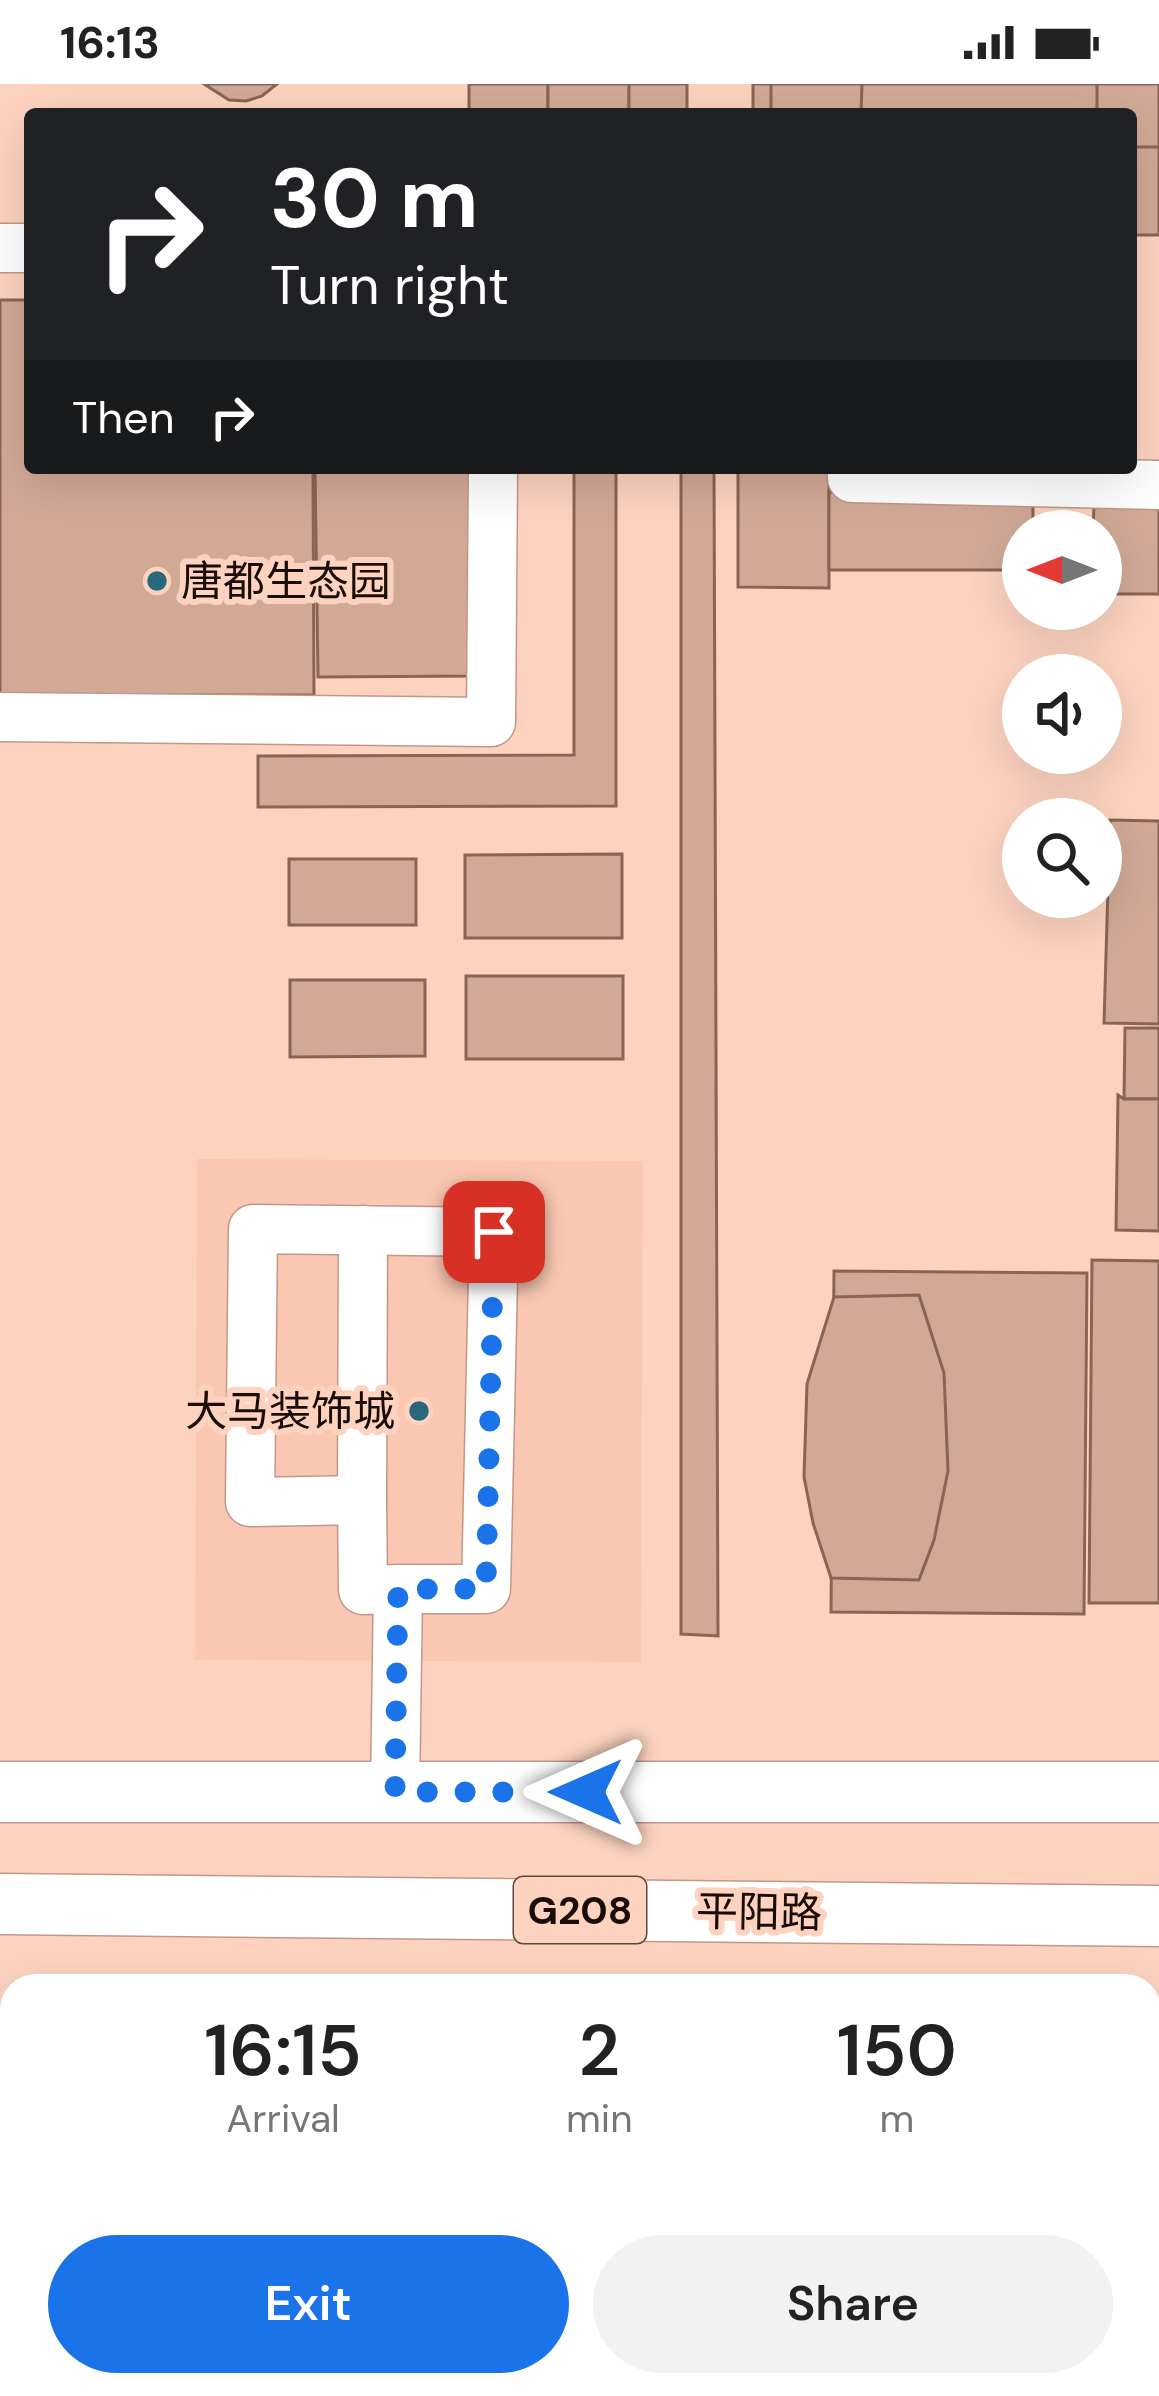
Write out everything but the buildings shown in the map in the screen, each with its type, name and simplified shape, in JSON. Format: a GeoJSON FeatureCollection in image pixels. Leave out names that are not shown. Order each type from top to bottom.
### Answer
{"type":"FeatureCollection","features":[{"type":"Feature","properties":{"kind":"main road"},"geometry":{"type":"LineString","coordinates":[[0,1792],[1159,1792]]}},
{"type":"Feature","properties":{"kind":"main road","name":"平阳路"},"geometry":{"type":"LineString","coordinates":[[0,1904],[1159,1916]]}},
{"type":"Feature","properties":{"kind":"street"},"geometry":{"type":"LineString","coordinates":[[0,717],[491,722],[493,474]]}},
{"type":"Feature","properties":{"kind":"street"},"geometry":{"type":"LineString","coordinates":[[852,474],[852,478],[1159,485]]}},
{"type":"Feature","properties":{"kind":"street"},"geometry":{"type":"LineString","coordinates":[[362,1500],[250,1502],[253,1229],[363,1230],[494,1232],[486,1589],[363,1590],[363,1230]]}},
{"type":"Feature","properties":{"kind":"street"},"geometry":{"type":"LineString","coordinates":[[395,1792],[398,1589]]}},
{"type":"Feature","properties":{"kind":"shaded area","name":"大马装饰城"},"geometry":{"type":"Polygon","coordinates":[[[197,1159],[643,1161],[641,1662],[195,1660],[197,1159]]]}},
{"type":"Feature","properties":{"kind":"place","name":"唐都生态园"},"geometry":{"type":"Point","coordinates":[157,581]}},
{"type":"Feature","properties":{"kind":"place","name":"大马装饰城"},"geometry":{"type":"Point","coordinates":[419,1411]}},
{"type":"Feature","properties":{"kind":"route"},"geometry":{"type":"LineString","coordinates":[[494,1232],[486,1589],[398,1589],[395,1792],[586,1792]]}}]}
